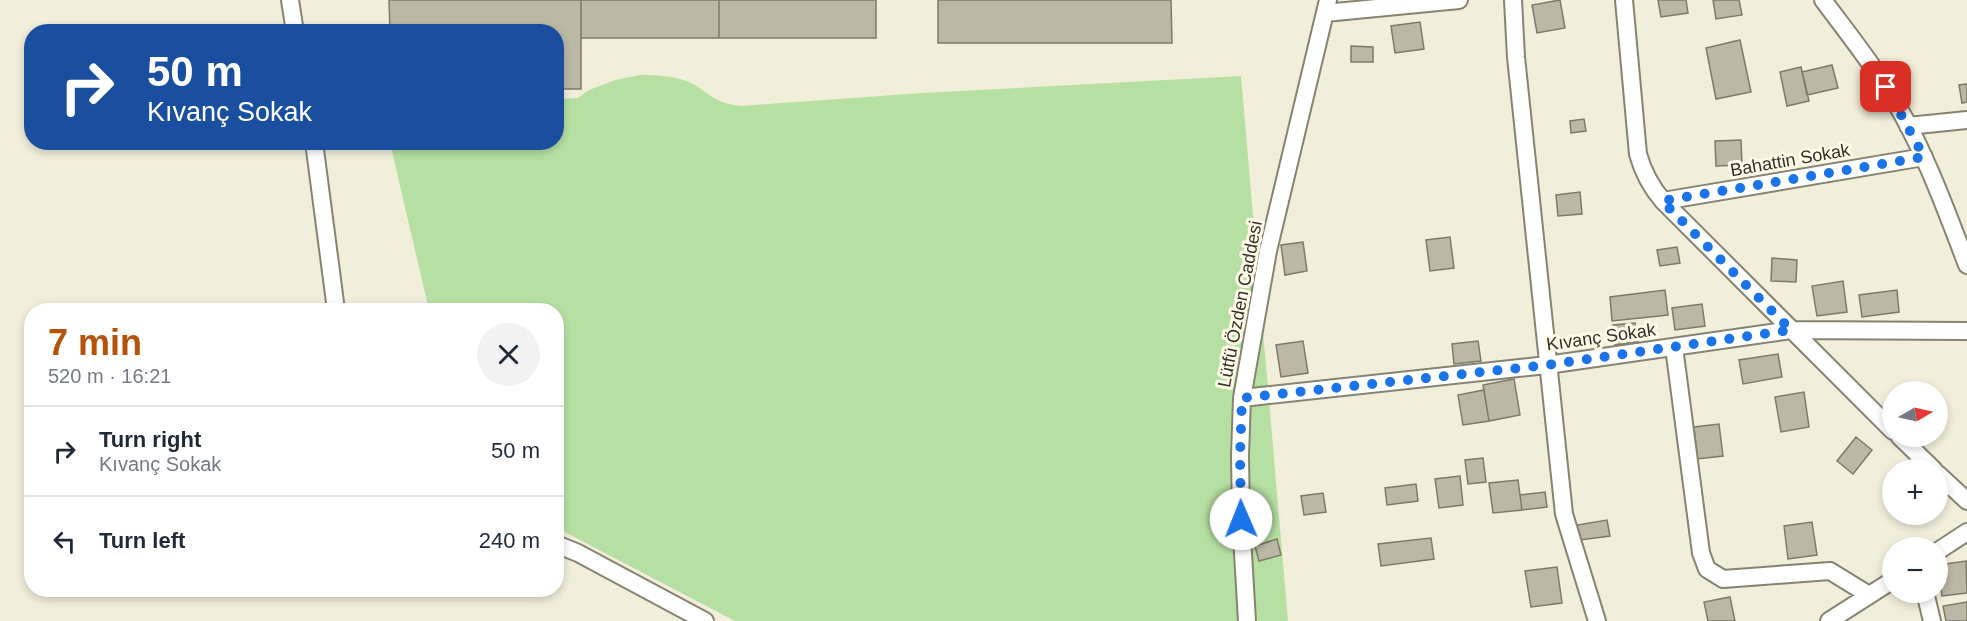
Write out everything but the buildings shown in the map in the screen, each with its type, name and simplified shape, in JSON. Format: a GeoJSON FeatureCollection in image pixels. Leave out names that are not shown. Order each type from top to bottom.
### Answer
{"type":"FeatureCollection","features":[{"type":"Feature","properties":{"kind":"street"},"geometry":{"type":"LineString","coordinates":[[290,0],[294,24]]}},
{"type":"Feature","properties":{"kind":"street"},"geometry":{"type":"LineString","coordinates":[[1327,6],[1459,0]]}},
{"type":"Feature","properties":{"kind":"street"},"geometry":{"type":"LineString","coordinates":[[1513,0],[1516,57],[1564,514],[1597,621]]}},
{"type":"Feature","properties":{"kind":"street"},"geometry":{"type":"LineString","coordinates":[[1624,0],[1638,154],[1646,178],[1662,201],[1882,420]]}},
{"type":"Feature","properties":{"kind":"street"},"geometry":{"type":"LineString","coordinates":[[1823,0],[1868,60],[1908,126],[1924,157],[1967,265]]}},
{"type":"Feature","properties":{"kind":"street","name":"Lütfü Özden Caddesi"},"geometry":{"type":"LineString","coordinates":[[1247,621],[1240,509],[1242,398],[1268,251],[1327,6]]}},
{"type":"Feature","properties":{"kind":"street"},"geometry":{"type":"LineString","coordinates":[[1908,126],[1967,120]]}},
{"type":"Feature","properties":{"kind":"street"},"geometry":{"type":"LineString","coordinates":[[315,150],[335,303]]}},
{"type":"Feature","properties":{"kind":"street","name":"Bahattin Sokak"},"geometry":{"type":"LineString","coordinates":[[1662,201],[1924,157]]}},
{"type":"Feature","properties":{"kind":"street","name":"Kıvanç Sokak"},"geometry":{"type":"LineString","coordinates":[[1242,398],[1547,365],[1791,330],[1967,331]]}},
{"type":"Feature","properties":{"kind":"street"},"geometry":{"type":"LineString","coordinates":[[1674,347],[1701,554],[1707,568],[1723,579],[1830,571],[1869,595]]}},
{"type":"Feature","properties":{"kind":"street"},"geometry":{"type":"LineString","coordinates":[[1910,447],[1923,459]]}},
{"type":"Feature","properties":{"kind":"street"},"geometry":{"type":"LineString","coordinates":[[1948,483],[1967,501]]}},
{"type":"Feature","properties":{"kind":"street"},"geometry":{"type":"LineString","coordinates":[[1948,544],[1967,532]]}},
{"type":"Feature","properties":{"kind":"street"},"geometry":{"type":"LineString","coordinates":[[564,547],[705,621]]}},
{"type":"Feature","properties":{"kind":"street"},"geometry":{"type":"LineString","coordinates":[[1832,620],[1882,587]]}},
{"type":"Feature","properties":{"kind":"street"},"geometry":{"type":"LineString","coordinates":[[1928,603],[1932,621]]}},
{"type":"Feature","properties":{"kind":"green space"},"geometry":{"type":"Polygon","coordinates":[[[640,75],[676,78],[695,85],[722,102],[741,106],[923,93],[1241,76],[1288,621],[735,621],[564,532],[564,303],[427,303],[392,150],[564,150],[564,99],[578,98],[589,90],[615,80],[640,75]]]}},
{"type":"Feature","properties":{"kind":"route"},"geometry":{"type":"LineString","coordinates":[[1241,519],[1242,398],[1547,365],[1791,330],[1662,201],[1924,157],[1886,87]]}}]}
